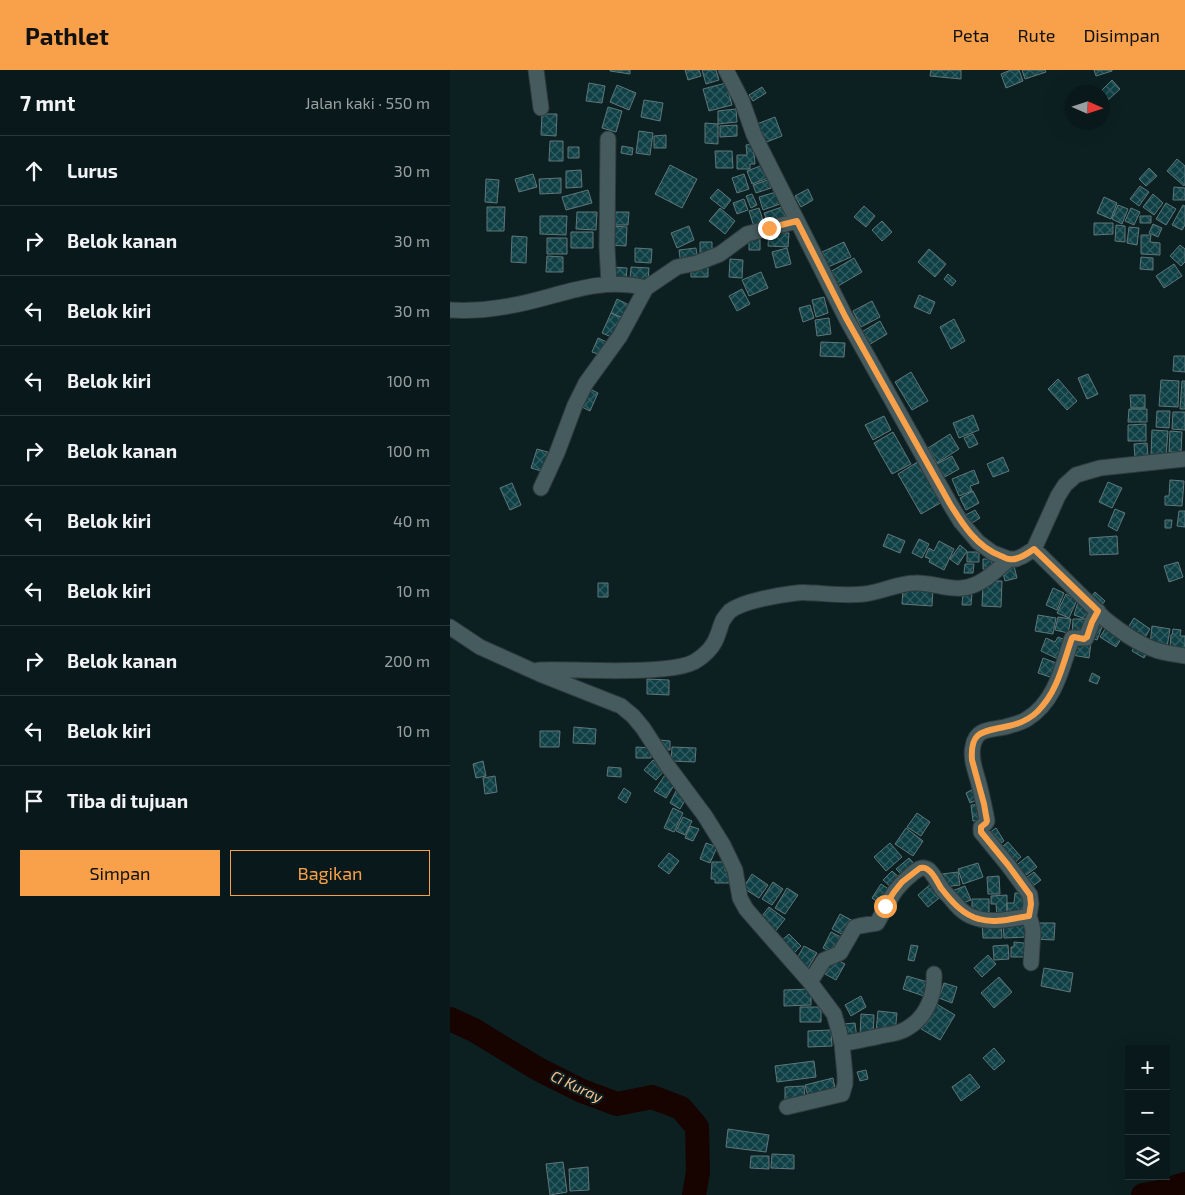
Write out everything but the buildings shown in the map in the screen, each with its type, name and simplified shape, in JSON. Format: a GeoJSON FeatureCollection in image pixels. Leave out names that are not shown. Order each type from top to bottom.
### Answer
{"type":"FeatureCollection","features":[{"type":"Feature","properties":{"kind":"street"},"geometry":{"type":"LineString","coordinates":[[536,70],[541,108]]}},
{"type":"Feature","properties":{"kind":"street"},"geometry":{"type":"LineString","coordinates":[[726,70],[742,100],[754,135],[846,318],[960,522],[978,542],[993,553],[1009,560]]}},
{"type":"Feature","properties":{"kind":"street"},"geometry":{"type":"LineString","coordinates":[[608,139],[607,247],[610,284]]}},
{"type":"Feature","properties":{"kind":"street"},"geometry":{"type":"LineString","coordinates":[[541,488],[586,383],[620,336],[646,288],[677,267],[697,263],[720,254],[747,234],[797,221]]}},
{"type":"Feature","properties":{"kind":"street"},"geometry":{"type":"LineString","coordinates":[[450,310],[504,307],[586,287],[610,284],[624,284],[646,288]]}},
{"type":"Feature","properties":{"kind":"street"},"geometry":{"type":"LineString","coordinates":[[531,670],[618,671],[679,667],[692,663],[711,648],[722,621],[729,612],[738,606],[767,598],[798,592],[859,594],[879,592],[899,585],[916,583],[961,588],[978,583],[1009,560],[1023,556],[1034,549],[1058,496],[1071,479],[1090,470],[1100,468],[1185,459]]}},
{"type":"Feature","properties":{"kind":"street"},"geometry":{"type":"LineString","coordinates":[[1034,549],[1118,629],[1136,641],[1154,649],[1185,656]]}},
{"type":"Feature","properties":{"kind":"street"},"geometry":{"type":"LineString","coordinates":[[1031,963],[1033,931],[1029,916],[1030,895],[981,832],[981,827],[987,821],[972,760],[973,744],[981,732],[1024,721],[1038,711],[1056,685],[1072,638],[1084,639],[1087,637],[1098,611]]}},
{"type":"Feature","properties":{"kind":"street"},"geometry":{"type":"LineString","coordinates":[[450,627],[480,647],[531,670],[622,706],[634,716],[705,816],[736,870],[740,898],[746,909],[810,982],[834,1014],[840,1031],[845,1075],[842,1094],[787,1107]]}},
{"type":"Feature","properties":{"kind":"street"},"geometry":{"type":"LineString","coordinates":[[810,982],[827,957],[840,953],[856,927],[877,923],[894,892],[902,882],[920,868],[929,870],[943,890],[962,911],[970,916],[984,920],[1002,920],[1029,916]]}},
{"type":"Feature","properties":{"kind":"street"},"geometry":{"type":"LineString","coordinates":[[842,1044],[900,1032],[913,1024],[926,1010],[931,999],[934,974]]}},
{"type":"Feature","properties":{"kind":"waterway","name":"Ci Kuray"},"geometry":{"type":"LineString","coordinates":[[450,1019],[474,1030],[538,1069],[582,1091],[617,1104],[652,1097],[681,1108],[697,1127],[698,1172],[694,1195]]}},
{"type":"Feature","properties":{"kind":"waterway","name":"Ci Kuray"},"geometry":{"type":"LineString","coordinates":[[1143,1195],[1185,1184]]}},
{"type":"Feature","properties":{"kind":"route"},"geometry":{"type":"LineString","coordinates":[[769,228],[797,221],[846,318],[960,522],[978,542],[993,553],[1009,560],[1023,556],[1034,549],[1098,611],[1087,637],[1084,639],[1072,638],[1056,685],[1038,711],[1024,721],[981,732],[973,744],[972,760],[987,821],[980,828],[981,832],[1030,895],[1029,916],[1002,920],[984,920],[970,916],[962,911],[943,890],[929,870],[925,868],[920,868],[902,882],[885,906]]}}]}
